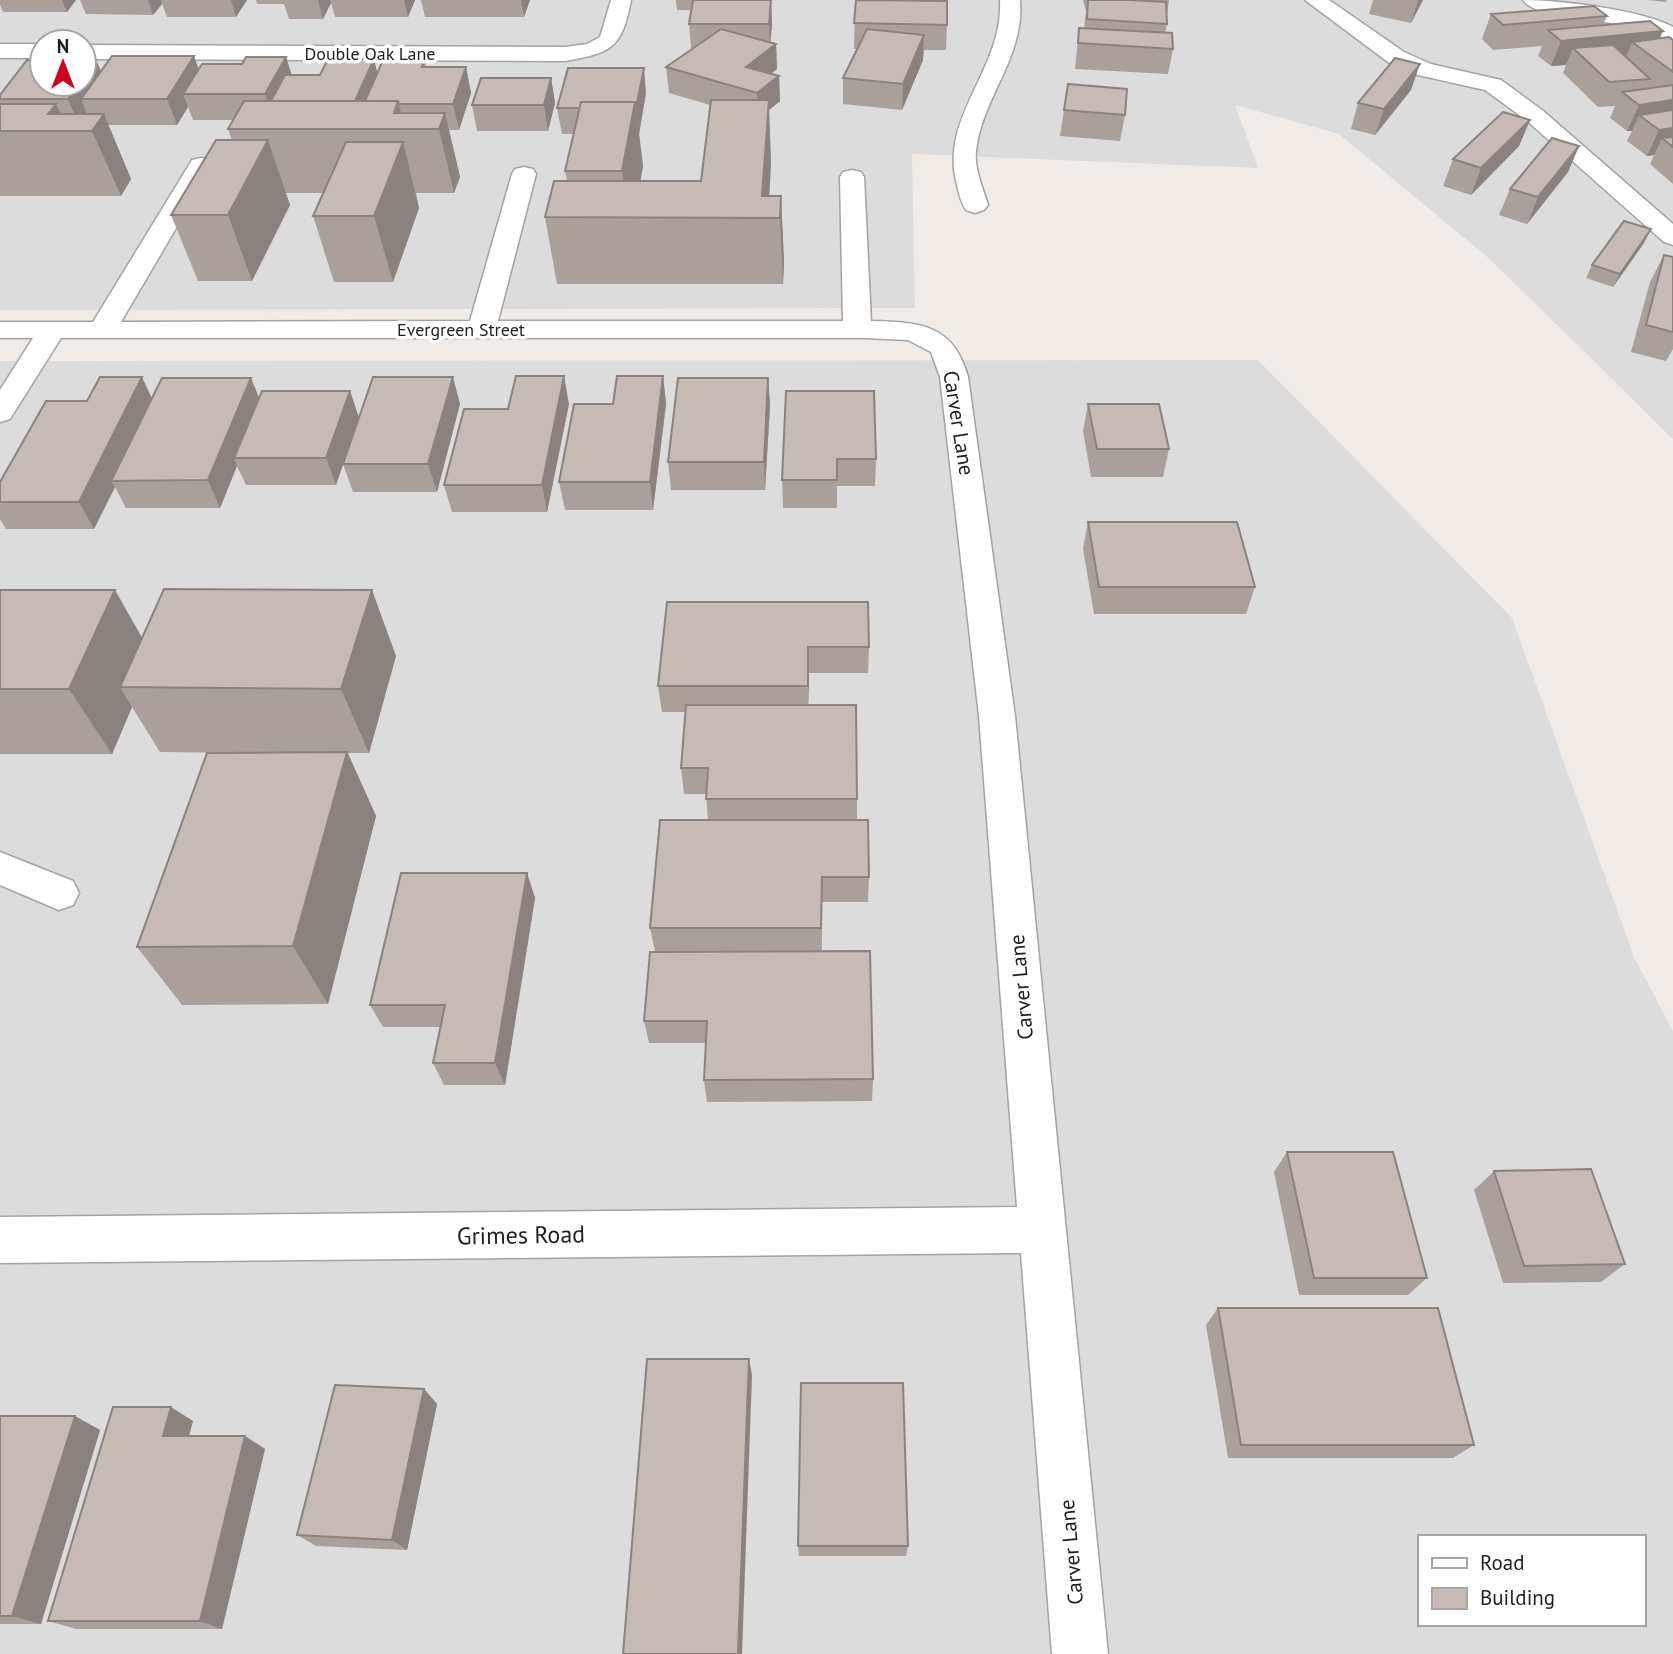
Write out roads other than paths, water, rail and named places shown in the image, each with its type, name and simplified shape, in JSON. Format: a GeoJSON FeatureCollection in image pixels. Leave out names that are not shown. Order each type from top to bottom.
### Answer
{"type":"FeatureCollection","features":[{"type":"Feature","properties":{"kind":"street","name":"Double Oak Lane"},"geometry":{"type":"LineString","coordinates":[[98,52],[565,54],[589,51],[610,42],[614,37],[621,0]]}},
{"type":"Feature","properties":{"kind":"street"},"geometry":{"type":"LineString","coordinates":[[975,205],[963,153],[1004,47],[1013,14],[1010,0]]}},
{"type":"Feature","properties":{"kind":"street"},"geometry":{"type":"LineString","coordinates":[[1315,0],[1396,57],[1426,70],[1458,75],[1493,85],[1534,115],[1673,237]]}},
{"type":"Feature","properties":{"kind":"street"},"geometry":{"type":"LineString","coordinates":[[1533,0],[1548,8],[1643,23],[1673,36]]}},
{"type":"Feature","properties":{"kind":"street"},"geometry":{"type":"LineString","coordinates":[[0,51],[28,51]]}},
{"type":"Feature","properties":{"kind":"street"},"geometry":{"type":"LineString","coordinates":[[102,330],[201,165]]}},
{"type":"Feature","properties":{"kind":"street"},"geometry":{"type":"LineString","coordinates":[[482,329],[524,174]]}},
{"type":"Feature","properties":{"kind":"street"},"geometry":{"type":"LineString","coordinates":[[852,177],[857,330]]}},
{"type":"Feature","properties":{"kind":"street","name":"Evergreen Street"},"geometry":{"type":"LineString","coordinates":[[0,330],[857,330],[922,335]]}},
{"type":"Feature","properties":{"kind":"street"},"geometry":{"type":"LineString","coordinates":[[0,413],[52,330]]}},
{"type":"Feature","properties":{"kind":"street","name":"Carver Lane"},"geometry":{"type":"LineString","coordinates":[[922,335],[939,344],[948,356],[954,377],[998,716],[1080,1654]]}},
{"type":"Feature","properties":{"kind":"street"},"geometry":{"type":"LineString","coordinates":[[0,869],[58,893]]}},
{"type":"Feature","properties":{"kind":"street","name":"Grimes Road"},"geometry":{"type":"LineString","coordinates":[[0,1240],[1042,1230]]}}]}
